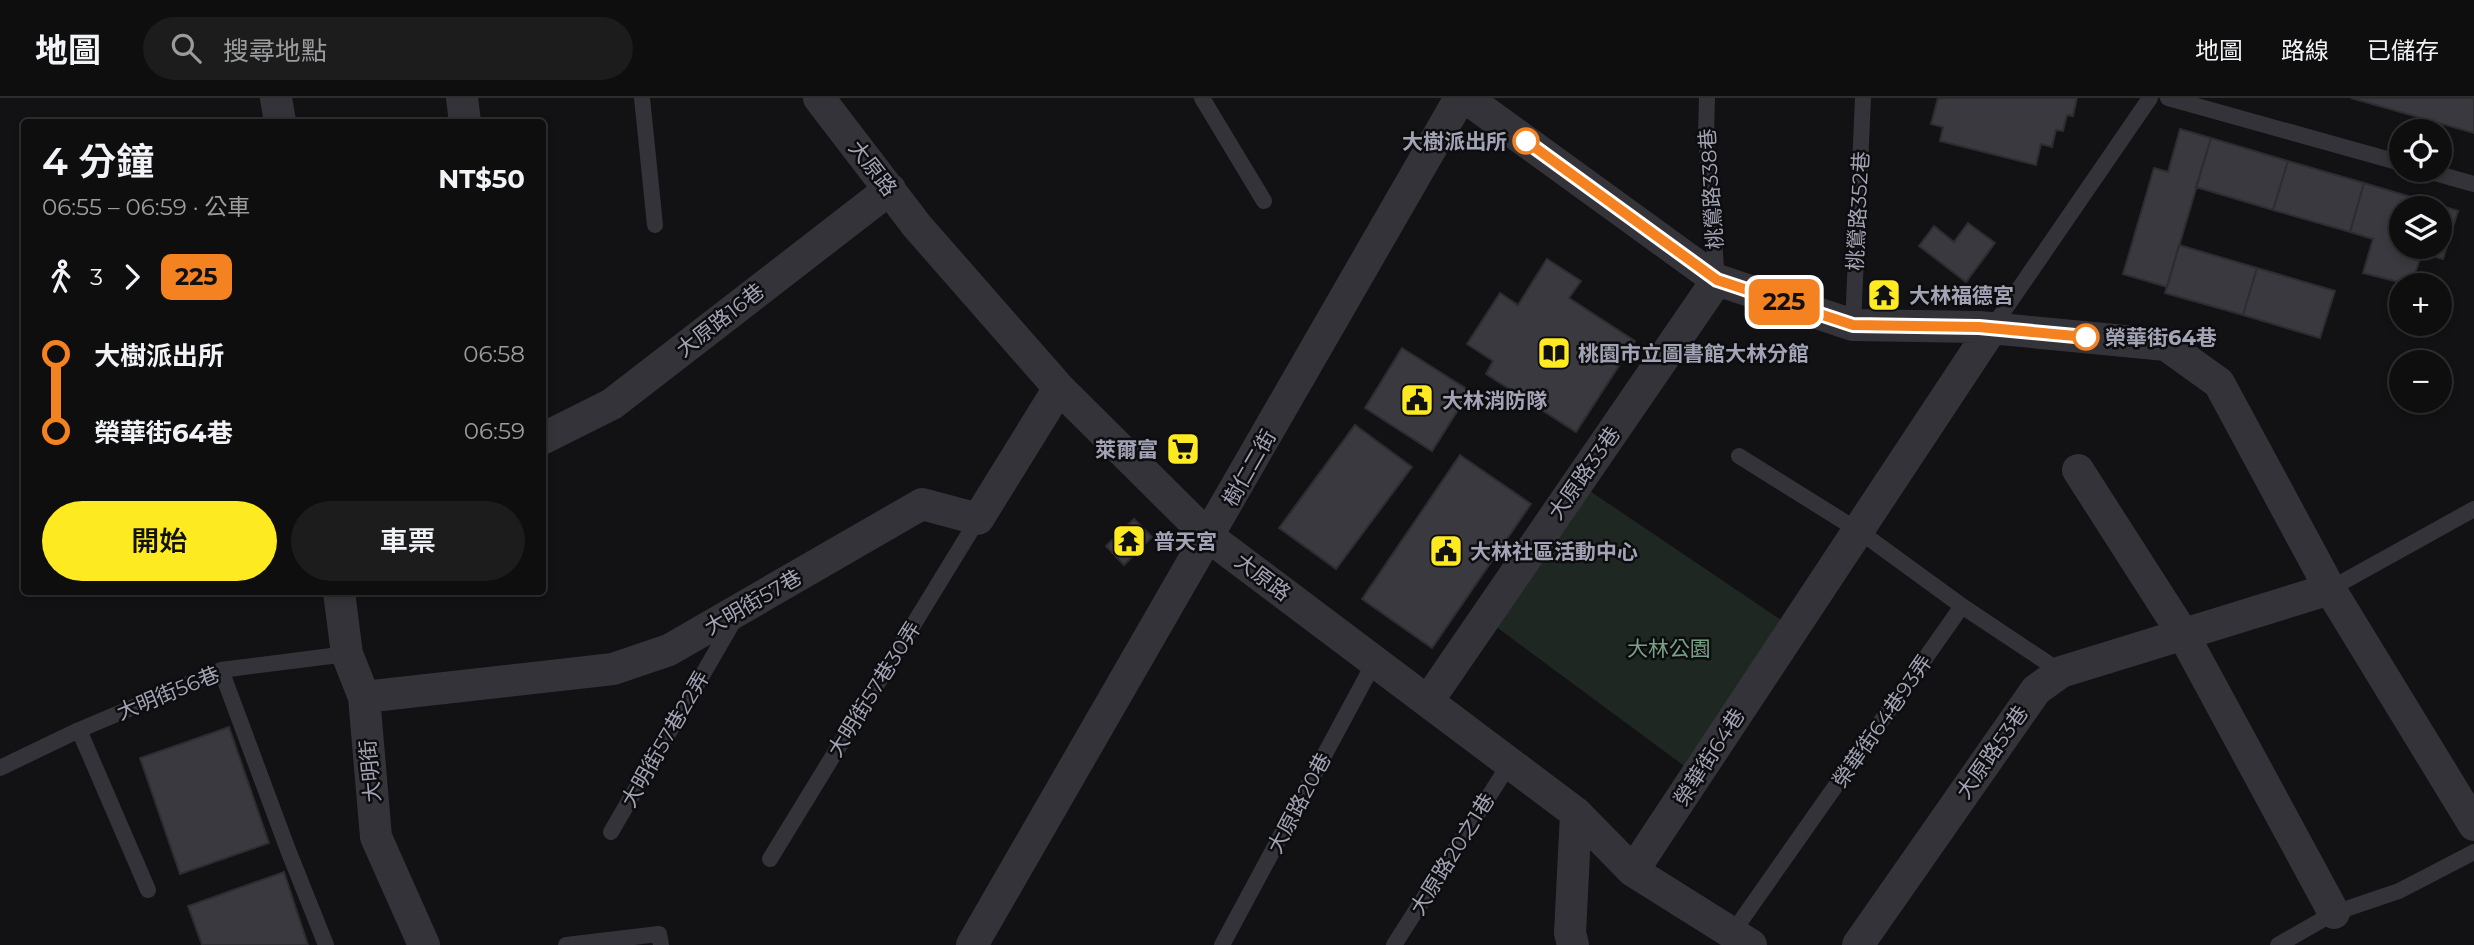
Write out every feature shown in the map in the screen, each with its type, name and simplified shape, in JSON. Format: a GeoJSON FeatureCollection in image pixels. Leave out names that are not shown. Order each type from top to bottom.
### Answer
{"type":"FeatureCollection","features":[{"type":"Feature","properties":{"kind":"street"},"geometry":{"type":"LineString","coordinates":[[276,98],[280,119]]}},
{"type":"Feature","properties":{"kind":"street"},"geometry":{"type":"LineString","coordinates":[[462,98],[465,119]]}},
{"type":"Feature","properties":{"kind":"street","name":"大原路"},"geometry":{"type":"LineString","coordinates":[[820,98],[917,226],[1059,388],[1209,537],[1576,813],[1633,871],[1742,939]]}},
{"type":"Feature","properties":{"kind":"street","name":"樹仁二街"},"geometry":{"type":"LineString","coordinates":[[972,945],[1460,98]]}},
{"type":"Feature","properties":{"kind":"street"},"geometry":{"type":"LineString","coordinates":[[1466,98],[1717,280],[1853,325],[1992,328],[2166,345],[2218,383],[2330,589],[2474,825]]}},
{"type":"Feature","properties":{"kind":"street","name":"大原路16巷"},"geometry":{"type":"LineString","coordinates":[[546,437],[612,404],[890,189]]}},
{"type":"Feature","properties":{"kind":"street","name":"大原路33巷"},"geometry":{"type":"LineString","coordinates":[[1428,701],[1717,280]]}},
{"type":"Feature","properties":{"kind":"street","name":"榮華街64巷"},"geometry":{"type":"LineString","coordinates":[[1633,871],[1992,328]]}},
{"type":"Feature","properties":{"kind":"street"},"geometry":{"type":"LineString","coordinates":[[978,519],[1059,388]]}},
{"type":"Feature","properties":{"kind":"street"},"geometry":{"type":"LineString","coordinates":[[2078,470],[2183,634],[2334,913]]}},
{"type":"Feature","properties":{"kind":"street","name":"大明街57巷"},"geometry":{"type":"LineString","coordinates":[[364,697],[613,669],[669,650],[922,504],[978,519]]}},
{"type":"Feature","properties":{"kind":"street","name":"大原路53巷"},"geometry":{"type":"LineString","coordinates":[[1858,945],[2036,690],[2061,672],[2330,589]]}},
{"type":"Feature","properties":{"kind":"street","name":"大明街"},"geometry":{"type":"LineString","coordinates":[[339,595],[346,654],[364,697],[376,837],[424,945]]}},
{"type":"Feature","properties":{"kind":"street"},"geometry":{"type":"LineString","coordinates":[[1573,945],[1570,933],[1576,813]]}},
{"type":"Feature","properties":{"kind":"lane"},"geometry":{"type":"LineString","coordinates":[[642,98],[655,225]]}},
{"type":"Feature","properties":{"kind":"lane"},"geometry":{"type":"LineString","coordinates":[[1202,98],[1264,201]]}},
{"type":"Feature","properties":{"kind":"lane","name":"桃鶯路338巷"},"geometry":{"type":"LineString","coordinates":[[1707,98],[1706,135],[1717,280]]}},
{"type":"Feature","properties":{"kind":"lane","name":"桃鶯路352巷"},"geometry":{"type":"LineString","coordinates":[[1853,325],[1863,98]]}},
{"type":"Feature","properties":{"kind":"lane","name":"榮華街64巷"},"geometry":{"type":"LineString","coordinates":[[1992,328],[2150,98]]}},
{"type":"Feature","properties":{"kind":"lane"},"geometry":{"type":"LineString","coordinates":[[2168,98],[2389,160]]}},
{"type":"Feature","properties":{"kind":"lane"},"geometry":{"type":"LineString","coordinates":[[2452,178],[2474,184]]}},
{"type":"Feature","properties":{"kind":"lane"},"geometry":{"type":"LineString","coordinates":[[1739,456],[1859,531],[1962,606],[2061,672]]}},
{"type":"Feature","properties":{"kind":"lane"},"geometry":{"type":"LineString","coordinates":[[2330,589],[2474,509]]}},
{"type":"Feature","properties":{"kind":"lane","name":"大明街57巷30弄"},"geometry":{"type":"LineString","coordinates":[[769,859],[978,519]]}},
{"type":"Feature","properties":{"kind":"lane","name":"榮華街64巷93弄"},"geometry":{"type":"LineString","coordinates":[[1742,939],[1962,606]]}},
{"type":"Feature","properties":{"kind":"lane","name":"大明街57巷22弄"},"geometry":{"type":"LineString","coordinates":[[611,832],[741,609]]}},
{"type":"Feature","properties":{"kind":"lane","name":"大明街56巷"},"geometry":{"type":"LineString","coordinates":[[0,768],[79,730],[221,670],[346,654]]}},
{"type":"Feature","properties":{"kind":"lane","name":"大原路20巷"},"geometry":{"type":"LineString","coordinates":[[1222,945],[1375,661]]}},
{"type":"Feature","properties":{"kind":"lane"},"geometry":{"type":"LineString","coordinates":[[221,670],[326,945]]}},
{"type":"Feature","properties":{"kind":"lane"},"geometry":{"type":"LineString","coordinates":[[79,730],[148,890]]}},
{"type":"Feature","properties":{"kind":"lane","name":"大原路20之1巷"},"geometry":{"type":"LineString","coordinates":[[1394,945],[1510,763]]}},
{"type":"Feature","properties":{"kind":"lane"},"geometry":{"type":"LineString","coordinates":[[2278,945],[2334,913],[2399,891],[2474,852]]}},
{"type":"Feature","properties":{"kind":"lane"},"geometry":{"type":"LineString","coordinates":[[566,945],[659,934],[661,945]]}},
{"type":"Feature","properties":{"kind":"green space","name":"大林公園"},"geometry":{"type":"Polygon","coordinates":[[[1578,483],[1787,624],[1691,771],[1491,623],[1578,483]]]}},
{"type":"Feature","properties":{"kind":"building"},"geometry":{"type":"Polygon","coordinates":[[[1938,98],[2077,98],[2073,116],[2067,115],[2063,131],[2056,130],[2052,147],[2041,144],[2036,165],[1940,141],[1943,127],[1931,124],[1938,98]]]}},
{"type":"Feature","properties":{"kind":"building"},"geometry":{"type":"Polygon","coordinates":[[[2351,98],[2474,98],[2474,133],[2452,127],[2452,119],[2425,119],[2351,98]]]}},
{"type":"Feature","properties":{"kind":"building"},"geometry":{"type":"Polygon","coordinates":[[[2180,129],[2211,138],[2167,287],[2123,274],[2154,168],[2168,172],[2180,129]]]}},
{"type":"Feature","properties":{"kind":"building"},"geometry":{"type":"Polygon","coordinates":[[[2211,138],[2288,161],[2273,210],[2196,187],[2211,138]]]}},
{"type":"Feature","properties":{"kind":"building"},"geometry":{"type":"Polygon","coordinates":[[[2288,161],[2364,183],[2350,232],[2273,210],[2288,161]]]}},
{"type":"Feature","properties":{"kind":"building"},"geometry":{"type":"Polygon","coordinates":[[[2364,183],[2408,196],[2389,196],[2389,259],[2420,259],[2415,273],[2389,273],[2389,280],[2363,273],[2373,239],[2350,232],[2364,183]]]}},
{"type":"Feature","properties":{"kind":"building"},"geometry":{"type":"Polygon","coordinates":[[[2452,209],[2458,211],[2452,230],[2452,209]]]}},
{"type":"Feature","properties":{"kind":"building"},"geometry":{"type":"Polygon","coordinates":[[[1968,223],[1995,243],[1966,282],[1919,246],[1934,226],[1954,242],[1968,223]]]}},
{"type":"Feature","properties":{"kind":"building"},"geometry":{"type":"Polygon","coordinates":[[[2179,245],[2257,268],[2243,315],[2165,293],[2179,245]]]}},
{"type":"Feature","properties":{"kind":"building","name":"桃園市立圖書館大林分館"},"geometry":{"type":"Polygon","coordinates":[[[1547,259],[1581,281],[1569,298],[1635,341],[1576,432],[1486,374],[1493,361],[1467,344],[1500,293],[1518,305],[1547,259]]]}},
{"type":"Feature","properties":{"kind":"building"},"geometry":{"type":"Polygon","coordinates":[[[2257,268],[2335,291],[2320,338],[2243,315],[2257,268]]]}},
{"type":"Feature","properties":{"kind":"building","name":"大林消防隊"},"geometry":{"type":"Polygon","coordinates":[[[1402,348],[1470,391],[1432,451],[1365,408],[1402,348]]]}},
{"type":"Feature","properties":{"kind":"building"},"geometry":{"type":"Polygon","coordinates":[[[1355,425],[1412,467],[1336,569],[1279,528],[1355,425]]]}},
{"type":"Feature","properties":{"kind":"building","name":"大林社區活動中心"},"geometry":{"type":"Polygon","coordinates":[[[1460,455],[1531,504],[1432,648],[1362,599],[1460,455]]]}},
{"type":"Feature","properties":{"kind":"building","name":"普天宮"},"geometry":{"type":"Polygon","coordinates":[[[1134,519],[1152,537],[1124,565],[1106,546],[1134,519]]]}},
{"type":"Feature","properties":{"kind":"building"},"geometry":{"type":"Polygon","coordinates":[[[229,727],[269,843],[180,874],[140,758],[229,727]]]}},
{"type":"Feature","properties":{"kind":"building"},"geometry":{"type":"Polygon","coordinates":[[[284,872],[308,945],[202,945],[188,906],[284,872]]]}},
{"type":"Feature","properties":{"kind":"bus line","name":"225"},"geometry":{"type":"LineString","coordinates":[[1526,141],[1717,280],[1853,325],[1979,327],[2086,337]]}},
{"type":"Feature","properties":{"kind":"place","name":"大樹派出所"},"geometry":{"type":"Point","coordinates":[1526,141]}},
{"type":"Feature","properties":{"kind":"place","name":"大林福德宮"},"geometry":{"type":"Point","coordinates":[1884,295]}},
{"type":"Feature","properties":{"kind":"place","name":"榮華街64巷"},"geometry":{"type":"Point","coordinates":[2086,337]}},
{"type":"Feature","properties":{"kind":"place","name":"桃園市立圖書館大林分館"},"geometry":{"type":"Point","coordinates":[1554,353]}},
{"type":"Feature","properties":{"kind":"place","name":"大林消防隊"},"geometry":{"type":"Point","coordinates":[1417,400]}},
{"type":"Feature","properties":{"kind":"place","name":"萊爾富"},"geometry":{"type":"Point","coordinates":[1183,449]}},
{"type":"Feature","properties":{"kind":"place","name":"普天宮"},"geometry":{"type":"Point","coordinates":[1129,541]}},
{"type":"Feature","properties":{"kind":"place","name":"大林社區活動中心"},"geometry":{"type":"Point","coordinates":[1446,551]}}]}
